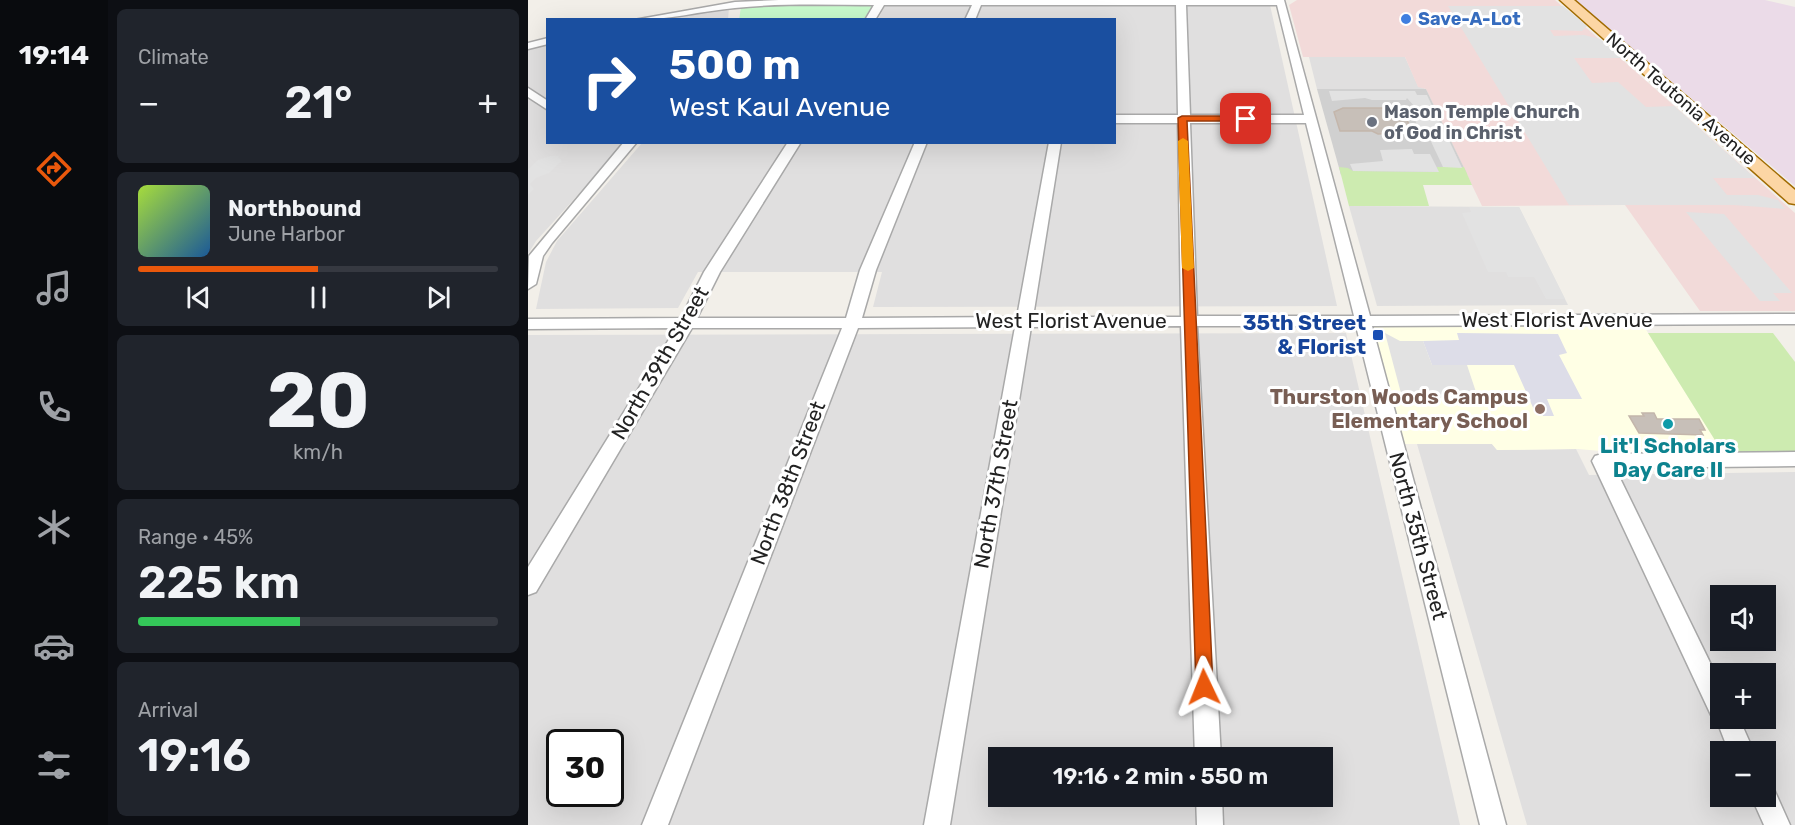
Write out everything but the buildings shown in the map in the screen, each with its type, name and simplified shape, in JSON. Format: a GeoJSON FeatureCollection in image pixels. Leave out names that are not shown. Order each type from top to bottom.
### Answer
{"type":"FeatureCollection","features":[{"type":"Feature","properties":{"kind":"main road","name":"North Teutonia Avenue"},"geometry":{"type":"LineString","coordinates":[[1566,0],[1795,199]]}},
{"type":"Feature","properties":{"kind":"main road","name":"North Teutonia Avenue"},"geometry":{"type":"LineString","coordinates":[[1575,0],[1795,186]]}},
{"type":"Feature","properties":{"kind":"street"},"geometry":{"type":"LineString","coordinates":[[871,18],[881,1]]}},
{"type":"Feature","properties":{"kind":"street"},"geometry":{"type":"LineString","coordinates":[[652,18],[735,5],[881,1],[1180,1],[1189,321],[1208,747]]}},
{"type":"Feature","properties":{"kind":"street"},"geometry":{"type":"LineString","coordinates":[[971,18],[978,1]]}},
{"type":"Feature","properties":{"kind":"street"},"geometry":{"type":"LineString","coordinates":[[1080,12],[1083,1]]}},
{"type":"Feature","properties":{"kind":"street","name":"North 35th Street"},"geometry":{"type":"LineString","coordinates":[[1180,1],[1281,2],[1493,825]]}},
{"type":"Feature","properties":{"kind":"street"},"geometry":{"type":"LineString","coordinates":[[731,18],[735,5]]}},
{"type":"Feature","properties":{"kind":"street"},"geometry":{"type":"LineString","coordinates":[[528,46],[546,42]]}},
{"type":"Feature","properties":{"kind":"street"},"geometry":{"type":"LineString","coordinates":[[528,91],[546,105]]}},
{"type":"Feature","properties":{"kind":"street"},"geometry":{"type":"LineString","coordinates":[[1116,119],[1312,119]]}},
{"type":"Feature","properties":{"kind":"street"},"geometry":{"type":"LineString","coordinates":[[528,284],[536,256],[547,240],[629,144]]}},
{"type":"Feature","properties":{"kind":"street","name":"North 39th Street"},"geometry":{"type":"LineString","coordinates":[[528,586],[687,323],[712,272],[794,144]]}},
{"type":"Feature","properties":{"kind":"street","name":"North 38th Street"},"geometry":{"type":"LineString","coordinates":[[656,825],[861,302],[868,270],[920,144]]}},
{"type":"Feature","properties":{"kind":"street","name":"North 37th Street"},"geometry":{"type":"LineString","coordinates":[[937,825],[1055,144]]}},
{"type":"Feature","properties":{"kind":"street","name":"West Florist Avenue"},"geometry":{"type":"LineString","coordinates":[[528,324],[1795,319]]}},
{"type":"Feature","properties":{"kind":"street"},"geometry":{"type":"LineString","coordinates":[[1710,686],[1602,461],[1795,459]]}},
{"type":"Feature","properties":{"kind":"street"},"geometry":{"type":"LineString","coordinates":[[1209,807],[1210,825]]}},
{"type":"Feature","properties":{"kind":"street"},"geometry":{"type":"LineString","coordinates":[[1769,807],[1777,825]]}},
{"type":"Feature","properties":{"kind":"shaded area"},"geometry":{"type":"Polygon","coordinates":[[[1297,0],[1555,0],[1795,213],[1795,311],[1700,311],[1625,205],[1482,206],[1426,89],[1418,87],[1405,57],[1303,57],[1289,5],[1297,0]]]}},
{"type":"Feature","properties":{"kind":"shaded area"},"geometry":{"type":"Polygon","coordinates":[[[1575,0],[1765,0],[1795,7],[1795,186],[1575,0]]]}},
{"type":"Feature","properties":{"kind":"shaded area"},"geometry":{"type":"Polygon","coordinates":[[[1270,5],[1337,306],[873,307],[882,272],[698,272],[678,308],[536,309],[546,262],[557,241],[641,144],[1116,144],[1116,18],[879,18],[885,6],[1270,5]]]}},
{"type":"Feature","properties":{"kind":"shaded area"},"geometry":{"type":"Polygon","coordinates":[[[1448,6],[1563,6],[1587,26],[1582,31],[1550,30],[1554,36],[1584,35],[1600,39],[1621,58],[1574,58],[1592,83],[1618,82],[1646,107],[1674,106],[1755,178],[1713,178],[1727,195],[1758,195],[1778,200],[1785,209],[1734,205],[1569,205],[1448,6]]]}},
{"type":"Feature","properties":{"kind":"shaded area"},"geometry":{"type":"Polygon","coordinates":[[[729,8],[728,18],[660,18],[729,8]]]}},
{"type":"Feature","properties":{"kind":"shaded area"},"geometry":{"type":"Polygon","coordinates":[[[546,43],[546,144],[624,144],[536,241],[528,254],[528,48],[546,43]]]}},
{"type":"Feature","properties":{"kind":"shaded area"},"geometry":{"type":"Polygon","coordinates":[[[1309,57],[1405,57],[1418,86],[1426,89],[1317,89],[1309,57]]]}},
{"type":"Feature","properties":{"kind":"shaded area"},"geometry":{"type":"Polygon","coordinates":[[[1317,89],[1426,89],[1467,174],[1341,175],[1317,89]]]}},
{"type":"Feature","properties":{"kind":"shaded area"},"geometry":{"type":"Polygon","coordinates":[[[1329,91],[1415,91],[1417,95],[1427,95],[1443,129],[1420,131],[1410,109],[1414,106],[1407,98],[1406,100],[1365,98],[1332,101],[1329,91]]]}},
{"type":"Feature","properties":{"kind":"shaded area"},"geometry":{"type":"Polygon","coordinates":[[[1445,132],[1462,168],[1443,167],[1427,133],[1445,132]]]}},
{"type":"Feature","properties":{"kind":"shaded area"},"geometry":{"type":"Polygon","coordinates":[[[1412,149],[1414,154],[1430,154],[1439,172],[1353,171],[1350,164],[1383,161],[1380,150],[1412,149]]]}},
{"type":"Feature","properties":{"kind":"shaded area"},"geometry":{"type":"Polygon","coordinates":[[[558,156],[562,161],[549,173],[536,178],[530,184],[534,189],[528,195],[528,169],[538,160],[558,156]]]}},
{"type":"Feature","properties":{"kind":"shaded area"},"geometry":{"type":"Polygon","coordinates":[[[1349,206],[1519,207],[1568,305],[1377,306],[1349,206]]]}},
{"type":"Feature","properties":{"kind":"shaded area"},"geometry":{"type":"Polygon","coordinates":[[[1469,207],[1519,207],[1565,299],[1546,299],[1534,277],[1508,277],[1506,272],[1488,272],[1462,213],[1471,212],[1469,207]]]}},
{"type":"Feature","properties":{"kind":"shaded area"},"geometry":{"type":"Polygon","coordinates":[[[1686,212],[1724,214],[1792,293],[1773,293],[1780,301],[1760,301],[1686,212]]]}},
{"type":"Feature","properties":{"kind":"shaded area","name":"Thurston Woods Campus Elementary School"},"geometry":{"type":"Polygon","coordinates":[[[1362,320],[1640,320],[1723,453],[1636,454],[1578,449],[1497,450],[1492,444],[1394,444],[1362,320]]]}},
{"type":"Feature","properties":{"kind":"shaded area"},"geometry":{"type":"Polygon","coordinates":[[[1346,333],[1460,825],[528,825],[528,335],[1346,333]]]}},
{"type":"Feature","properties":{"kind":"shaded area"},"geometry":{"type":"Polygon","coordinates":[[[1385,333],[1400,341],[1423,341],[1432,365],[1467,365],[1478,398],[1402,397],[1385,333]]]}},
{"type":"Feature","properties":{"kind":"shaded area"},"geometry":{"type":"Polygon","coordinates":[[[1457,333],[1558,334],[1567,353],[1559,355],[1582,399],[1547,399],[1554,416],[1543,416],[1541,412],[1535,412],[1514,365],[1432,365],[1423,341],[1459,340],[1457,333]]]}},
{"type":"Feature","properties":{"kind":"shaded area"},"geometry":{"type":"Polygon","coordinates":[[[1417,444],[1492,444],[1497,450],[1576,449],[1589,475],[1795,472],[1795,825],[1527,825],[1417,444]]]}},
{"type":"Feature","properties":{"kind":"green space"},"geometry":{"type":"Polygon","coordinates":[[[874,3],[865,18],[739,18],[741,7],[874,3]]]}},
{"type":"Feature","properties":{"kind":"green space"},"geometry":{"type":"Polygon","coordinates":[[[1339,167],[1353,171],[1438,172],[1437,167],[1464,167],[1472,185],[1423,185],[1429,206],[1349,206],[1339,167]]]}},
{"type":"Feature","properties":{"kind":"green space"},"geometry":{"type":"Polygon","coordinates":[[[1648,333],[1773,333],[1795,362],[1795,453],[1723,453],[1648,333]]]}},
{"type":"Feature","properties":{"kind":"slow traffic"},"geometry":{"type":"LineString","coordinates":[[1183,141],[1188,268]]}},
{"type":"Feature","properties":{"kind":"place","name":"Save-A-Lot"},"geometry":{"type":"Point","coordinates":[1406,19]}},
{"type":"Feature","properties":{"kind":"place","name":"Mason Temple Church of God in Christ"},"geometry":{"type":"Point","coordinates":[1372,122]}},
{"type":"Feature","properties":{"kind":"place","name":"35th Street & Florist"},"geometry":{"type":"Point","coordinates":[1378,335]}},
{"type":"Feature","properties":{"kind":"place","name":"Thurston Woods Campus Elementary School"},"geometry":{"type":"Point","coordinates":[1540,409]}},
{"type":"Feature","properties":{"kind":"place","name":"Lit'l Scholars Day Care II"},"geometry":{"type":"Point","coordinates":[1668,424]}},
{"type":"Feature","properties":{"kind":"route"},"geometry":{"type":"LineString","coordinates":[[1204,687],[1182,118],[1246,119]]}}]}
